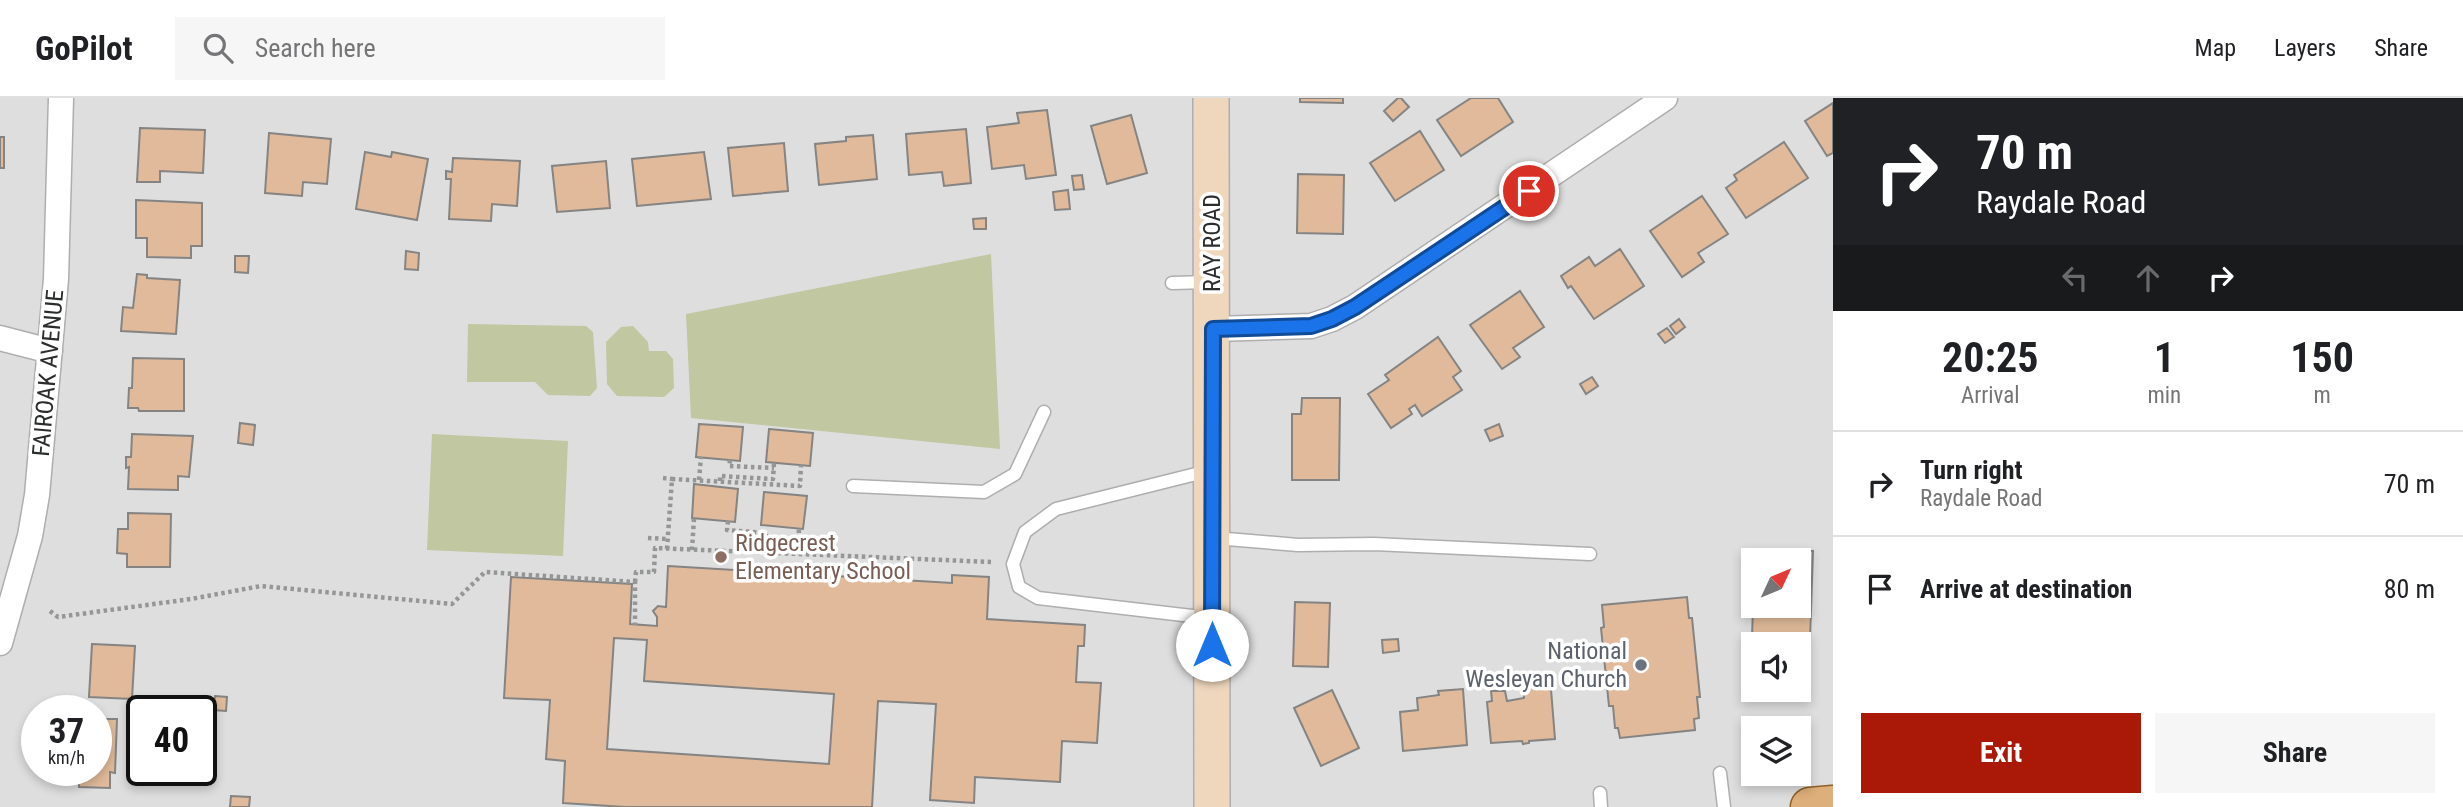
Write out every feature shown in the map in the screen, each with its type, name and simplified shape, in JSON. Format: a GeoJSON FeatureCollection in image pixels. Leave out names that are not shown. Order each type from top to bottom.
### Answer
{"type":"FeatureCollection","features":[{"type":"Feature","properties":{"kind":"main road"},"geometry":{"type":"LineString","coordinates":[[1810,807],[1833,805]]}},
{"type":"Feature","properties":{"kind":"street","name":"FAIROAK AVENUE"},"geometry":{"type":"LineString","coordinates":[[1,636],[30,536],[37,495],[58,229],[61,98]]}},
{"type":"Feature","properties":{"kind":"street","name":"RAY ROAD"},"geometry":{"type":"LineString","coordinates":[[1211,98],[1212,807]]}},
{"type":"Feature","properties":{"kind":"street"},"geometry":{"type":"LineString","coordinates":[[1213,329],[1311,326],[1332,319],[1355,307],[1665,98]]}},
{"type":"Feature","properties":{"kind":"street"},"geometry":{"type":"LineString","coordinates":[[0,338],[50,351]]}},
{"type":"Feature","properties":{"kind":"lane"},"geometry":{"type":"LineString","coordinates":[[1172,283],[1213,282]]}},
{"type":"Feature","properties":{"kind":"lane"},"geometry":{"type":"LineString","coordinates":[[853,486],[984,492],[1015,474],[1044,412]]}},
{"type":"Feature","properties":{"kind":"lane"},"geometry":{"type":"LineString","coordinates":[[1211,470],[1056,509],[1025,532],[1013,564],[1019,587],[1038,598],[1212,618]]}},
{"type":"Feature","properties":{"kind":"lane"},"geometry":{"type":"LineString","coordinates":[[1212,538],[1298,545],[1374,544],[1590,554]]}},
{"type":"Feature","properties":{"kind":"lane"},"geometry":{"type":"LineString","coordinates":[[1720,773],[1724,807]]}},
{"type":"Feature","properties":{"kind":"lane"},"geometry":{"type":"LineString","coordinates":[[1600,793],[1601,807]]}},
{"type":"Feature","properties":{"kind":"path"},"geometry":{"type":"LineString","coordinates":[[699,480],[701,457]]}},
{"type":"Feature","properties":{"kind":"path"},"geometry":{"type":"LineString","coordinates":[[720,481],[720,476],[773,479],[774,466],[729,466],[730,460]]}},
{"type":"Feature","properties":{"kind":"path"},"geometry":{"type":"LineString","coordinates":[[663,478],[800,486],[801,465]]}},
{"type":"Feature","properties":{"kind":"path"},"geometry":{"type":"LineString","coordinates":[[667,549],[672,479]]}},
{"type":"Feature","properties":{"kind":"path"},"geometry":{"type":"LineString","coordinates":[[692,550],[694,518]]}},
{"type":"Feature","properties":{"kind":"path"},"geometry":{"type":"LineString","coordinates":[[727,521],[727,530],[766,529],[765,543],[798,545]]}},
{"type":"Feature","properties":{"kind":"path"},"geometry":{"type":"LineString","coordinates":[[798,554],[799,528]]}},
{"type":"Feature","properties":{"kind":"path"},"geometry":{"type":"LineString","coordinates":[[648,538],[668,539]]}},
{"type":"Feature","properties":{"kind":"path"},"geometry":{"type":"LineString","coordinates":[[635,625],[636,572],[654,572],[656,548],[991,562]]}},
{"type":"Feature","properties":{"kind":"path"},"geometry":{"type":"LineString","coordinates":[[50,611],[58,617],[191,599],[261,586],[452,604],[485,572],[635,582]]}},
{"type":"Feature","properties":{"kind":"green space"},"geometry":{"type":"Polygon","coordinates":[[[991,254],[1000,449],[691,418],[686,314],[991,254]]]}},
{"type":"Feature","properties":{"kind":"green space"},"geometry":{"type":"Polygon","coordinates":[[[468,324],[586,326],[593,332],[597,388],[590,396],[548,395],[535,382],[467,382],[468,324]]]}},
{"type":"Feature","properties":{"kind":"green space"},"geometry":{"type":"Polygon","coordinates":[[[633,326],[648,342],[649,351],[666,351],[673,359],[674,388],[664,397],[617,396],[607,384],[606,342],[621,327],[633,326]]]}},
{"type":"Feature","properties":{"kind":"green space"},"geometry":{"type":"Polygon","coordinates":[[[432,434],[568,441],[563,556],[427,550],[432,434]]]}},
{"type":"Feature","properties":{"kind":"building"},"geometry":{"type":"Polygon","coordinates":[[[1300,98],[1343,98],[1343,103],[1300,102],[1300,98]]]}},
{"type":"Feature","properties":{"kind":"building"},"geometry":{"type":"Polygon","coordinates":[[[1398,98],[1409,107],[1393,121],[1384,111],[1398,98]]]}},
{"type":"Feature","properties":{"kind":"building"},"geometry":{"type":"Polygon","coordinates":[[[1471,98],[1498,98],[1513,122],[1461,156],[1437,120],[1471,98]]]}},
{"type":"Feature","properties":{"kind":"building"},"geometry":{"type":"Polygon","coordinates":[[[1833,103],[1833,153],[1827,156],[1805,121],[1833,103]]]}},
{"type":"Feature","properties":{"kind":"building"},"geometry":{"type":"Polygon","coordinates":[[[1047,110],[1056,175],[1026,179],[1024,165],[992,169],[987,127],[1019,123],[1017,113],[1047,110]]]}},
{"type":"Feature","properties":{"kind":"building"},"geometry":{"type":"Polygon","coordinates":[[[1131,115],[1147,173],[1107,184],[1091,126],[1131,115]]]}},
{"type":"Feature","properties":{"kind":"building"},"geometry":{"type":"Polygon","coordinates":[[[140,128],[205,130],[203,173],[160,171],[160,182],[137,182],[140,128]]]}},
{"type":"Feature","properties":{"kind":"building"},"geometry":{"type":"Polygon","coordinates":[[[966,129],[971,183],[944,186],[942,172],[909,175],[906,134],[966,129]]]}},
{"type":"Feature","properties":{"kind":"building"},"geometry":{"type":"Polygon","coordinates":[[[1420,131],[1444,170],[1395,201],[1370,163],[1420,131]]]}},
{"type":"Feature","properties":{"kind":"building"},"geometry":{"type":"Polygon","coordinates":[[[269,133],[331,139],[327,184],[303,182],[302,196],[265,193],[269,133]]]}},
{"type":"Feature","properties":{"kind":"building"},"geometry":{"type":"Polygon","coordinates":[[[873,135],[877,179],[819,185],[815,144],[846,141],[846,137],[873,135]]]}},
{"type":"Feature","properties":{"kind":"building"},"geometry":{"type":"Polygon","coordinates":[[[0,137],[4,137],[4,168],[0,168],[0,137]]]}},
{"type":"Feature","properties":{"kind":"building"},"geometry":{"type":"Polygon","coordinates":[[[1784,142],[1808,178],[1746,218],[1726,188],[1737,180],[1734,175],[1784,142]]]}},
{"type":"Feature","properties":{"kind":"building"},"geometry":{"type":"Polygon","coordinates":[[[784,143],[788,191],[733,196],[728,148],[784,143]]]}},
{"type":"Feature","properties":{"kind":"building"},"geometry":{"type":"Polygon","coordinates":[[[365,152],[391,157],[392,152],[428,159],[417,220],[356,209],[365,152]]]}},
{"type":"Feature","properties":{"kind":"building"},"geometry":{"type":"Polygon","coordinates":[[[704,152],[711,199],[637,206],[632,159],[704,152]]]}},
{"type":"Feature","properties":{"kind":"building"},"geometry":{"type":"Polygon","coordinates":[[[453,158],[520,161],[517,206],[492,204],[491,221],[449,219],[451,179],[446,179],[446,171],[452,172],[453,158]]]}},
{"type":"Feature","properties":{"kind":"building"},"geometry":{"type":"Polygon","coordinates":[[[606,161],[610,208],[557,212],[552,166],[606,161]]]}},
{"type":"Feature","properties":{"kind":"building"},"geometry":{"type":"Polygon","coordinates":[[[1298,174],[1344,175],[1343,234],[1297,233],[1298,174]]]}},
{"type":"Feature","properties":{"kind":"building"},"geometry":{"type":"Polygon","coordinates":[[[1082,175],[1084,189],[1074,190],[1072,176],[1082,175]]]}},
{"type":"Feature","properties":{"kind":"building"},"geometry":{"type":"Polygon","coordinates":[[[1068,190],[1070,209],[1055,210],[1053,192],[1068,190]]]}},
{"type":"Feature","properties":{"kind":"building"},"geometry":{"type":"Polygon","coordinates":[[[1702,196],[1728,234],[1698,253],[1704,262],[1682,277],[1650,231],[1702,196]]]}},
{"type":"Feature","properties":{"kind":"building"},"geometry":{"type":"Polygon","coordinates":[[[136,200],[202,203],[202,246],[191,246],[191,258],[147,257],[147,238],[136,238],[136,200]]]}},
{"type":"Feature","properties":{"kind":"building"},"geometry":{"type":"Polygon","coordinates":[[[986,218],[986,229],[974,229],[973,219],[986,218]]]}},
{"type":"Feature","properties":{"kind":"building"},"geometry":{"type":"Polygon","coordinates":[[[1620,249],[1644,286],[1594,319],[1561,276],[1589,257],[1595,266],[1620,249]]]}},
{"type":"Feature","properties":{"kind":"building"},"geometry":{"type":"Polygon","coordinates":[[[406,251],[419,253],[418,270],[405,269],[406,251]]]}},
{"type":"Feature","properties":{"kind":"building"},"geometry":{"type":"Polygon","coordinates":[[[235,256],[249,256],[248,273],[235,272],[235,256]]]}},
{"type":"Feature","properties":{"kind":"building"},"geometry":{"type":"Polygon","coordinates":[[[137,274],[147,275],[147,278],[180,280],[176,334],[121,331],[123,307],[133,308],[137,274]]]}},
{"type":"Feature","properties":{"kind":"building"},"geometry":{"type":"Polygon","coordinates":[[[1520,291],[1544,327],[1513,348],[1520,357],[1502,369],[1470,325],[1520,291]]]}},
{"type":"Feature","properties":{"kind":"building"},"geometry":{"type":"Polygon","coordinates":[[[1679,319],[1685,327],[1676,334],[1670,326],[1679,319]]]}},
{"type":"Feature","properties":{"kind":"building"},"geometry":{"type":"Polygon","coordinates":[[[1667,328],[1674,337],[1665,343],[1658,334],[1667,328]]]}},
{"type":"Feature","properties":{"kind":"building"},"geometry":{"type":"Polygon","coordinates":[[[1438,337],[1461,371],[1453,377],[1462,390],[1422,416],[1415,405],[1409,409],[1412,414],[1391,428],[1368,394],[1389,380],[1385,375],[1438,337]]]}},
{"type":"Feature","properties":{"kind":"building"},"geometry":{"type":"Polygon","coordinates":[[[133,358],[184,359],[184,411],[139,411],[138,408],[128,408],[133,358]]]}},
{"type":"Feature","properties":{"kind":"building"},"geometry":{"type":"Polygon","coordinates":[[[1592,377],[1598,386],[1586,394],[1580,384],[1592,377]]]}},
{"type":"Feature","properties":{"kind":"building"},"geometry":{"type":"Polygon","coordinates":[[[1302,398],[1340,398],[1339,480],[1292,480],[1292,414],[1301,414],[1302,398]]]}},
{"type":"Feature","properties":{"kind":"building"},"geometry":{"type":"Polygon","coordinates":[[[240,423],[255,425],[253,445],[238,443],[240,423]]]}},
{"type":"Feature","properties":{"kind":"building"},"geometry":{"type":"Polygon","coordinates":[[[699,424],[743,427],[740,461],[696,457],[699,424]]]}},
{"type":"Feature","properties":{"kind":"building"},"geometry":{"type":"Polygon","coordinates":[[[1499,424],[1503,436],[1490,441],[1485,430],[1499,424]]]}},
{"type":"Feature","properties":{"kind":"building"},"geometry":{"type":"Polygon","coordinates":[[[769,429],[813,433],[810,466],[766,462],[769,429]]]}},
{"type":"Feature","properties":{"kind":"building"},"geometry":{"type":"Polygon","coordinates":[[[132,434],[193,436],[189,477],[178,476],[178,490],[128,489],[129,467],[126,468],[126,457],[131,457],[132,434]]]}},
{"type":"Feature","properties":{"kind":"building"},"geometry":{"type":"Polygon","coordinates":[[[694,484],[738,489],[735,522],[692,518],[694,484]]]}},
{"type":"Feature","properties":{"kind":"building"},"geometry":{"type":"Polygon","coordinates":[[[764,492],[807,496],[803,529],[761,525],[764,492]]]}},
{"type":"Feature","properties":{"kind":"building"},"geometry":{"type":"Polygon","coordinates":[[[128,513],[171,514],[170,567],[127,567],[127,554],[117,553],[118,529],[128,529],[128,513]]]}},
{"type":"Feature","properties":{"kind":"building"},"geometry":{"type":"Polygon","coordinates":[[[1811,551],[1813,551],[1811,610],[1811,551]]]}},
{"type":"Feature","properties":{"kind":"building","name":"Ridgecrest Elementary School"},"geometry":{"type":"Polygon","coordinates":[[[668,566],[952,583],[952,575],[989,577],[987,619],[1085,625],[1084,646],[1078,646],[1076,682],[1101,683],[1097,743],[1062,741],[1060,782],[975,777],[974,803],[930,800],[936,704],[878,701],[872,807],[625,807],[563,803],[565,761],[546,759],[550,700],[504,698],[511,577],[632,584],[630,624],[657,626],[657,617],[653,611],[658,606],[666,607],[668,566]],[[614,638],[607,749],[829,764],[834,694],[644,681],[647,640],[614,638]]]}},
{"type":"Feature","properties":{"kind":"building"},"geometry":{"type":"Polygon","coordinates":[[[1687,597],[1689,618],[1692,618],[1700,697],[1697,697],[1699,718],[1694,719],[1695,730],[1620,738],[1618,728],[1615,728],[1613,706],[1609,706],[1601,628],[1604,627],[1602,605],[1687,597]]]}},
{"type":"Feature","properties":{"kind":"building"},"geometry":{"type":"Polygon","coordinates":[[[1295,602],[1330,603],[1328,667],[1293,666],[1295,602]]]}},
{"type":"Feature","properties":{"kind":"building"},"geometry":{"type":"Polygon","coordinates":[[[1753,618],[1811,618],[1810,632],[1752,632],[1753,618]]]}},
{"type":"Feature","properties":{"kind":"building"},"geometry":{"type":"Polygon","coordinates":[[[1398,639],[1399,651],[1383,653],[1382,640],[1398,639]]]}},
{"type":"Feature","properties":{"kind":"building"},"geometry":{"type":"Polygon","coordinates":[[[92,644],[135,646],[132,695],[126,695],[126,699],[112,698],[112,695],[89,695],[92,644]]]}},
{"type":"Feature","properties":{"kind":"building"},"geometry":{"type":"Polygon","coordinates":[[[1550,677],[1555,739],[1523,744],[1522,741],[1491,743],[1487,702],[1492,701],[1491,691],[1505,691],[1507,701],[1524,698],[1523,679],[1550,677]]]}},
{"type":"Feature","properties":{"kind":"building"},"geometry":{"type":"Polygon","coordinates":[[[1463,689],[1467,745],[1403,751],[1400,712],[1418,710],[1417,698],[1439,695],[1438,691],[1463,689]]]}},
{"type":"Feature","properties":{"kind":"building"},"geometry":{"type":"Polygon","coordinates":[[[1332,690],[1359,748],[1321,766],[1294,708],[1332,690]]]}},
{"type":"Feature","properties":{"kind":"building"},"geometry":{"type":"Polygon","coordinates":[[[217,696],[227,697],[226,711],[217,710],[217,696]]]}},
{"type":"Feature","properties":{"kind":"building"},"geometry":{"type":"Polygon","coordinates":[[[112,719],[117,719],[115,773],[112,772],[112,719]]]}},
{"type":"Feature","properties":{"kind":"building"},"geometry":{"type":"Polygon","coordinates":[[[110,786],[110,788],[79,787],[110,786]]]}},
{"type":"Feature","properties":{"kind":"building"},"geometry":{"type":"Polygon","coordinates":[[[231,796],[250,797],[249,807],[230,807],[231,796]]]}},
{"type":"Feature","properties":{"kind":"place","name":"Ridgecrest Elementary School"},"geometry":{"type":"Point","coordinates":[721,557]}},
{"type":"Feature","properties":{"kind":"place","name":"National Wesleyan Church"},"geometry":{"type":"Point","coordinates":[1641,665]}},
{"type":"Feature","properties":{"kind":"route"},"geometry":{"type":"LineString","coordinates":[[1212,645],[1213,329],[1311,326],[1332,319],[1355,307],[1529,191]]}}]}
